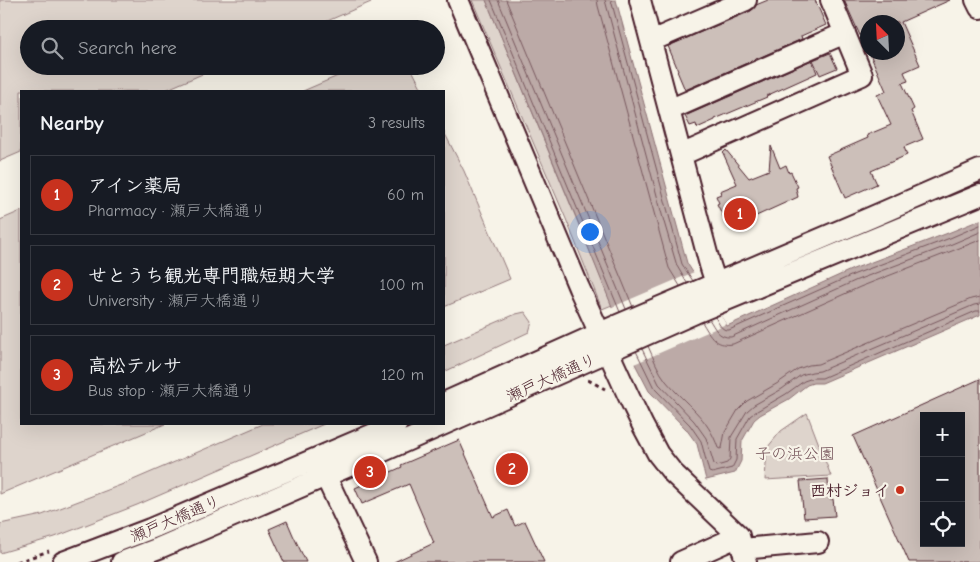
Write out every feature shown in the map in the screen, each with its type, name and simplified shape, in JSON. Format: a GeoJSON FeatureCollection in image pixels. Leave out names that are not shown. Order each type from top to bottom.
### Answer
{"type":"FeatureCollection","features":[{"type":"Feature","properties":{"kind":"street"},"geometry":{"type":"LineString","coordinates":[[458,0],[613,338],[628,396],[658,454],[673,474],[742,549]]}},
{"type":"Feature","properties":{"kind":"street"},"geometry":{"type":"LineString","coordinates":[[640,0],[681,156],[710,286],[718,304]]}},
{"type":"Feature","properties":{"kind":"street"},"geometry":{"type":"LineString","coordinates":[[651,41],[746,0]]}},
{"type":"Feature","properties":{"kind":"street"},"geometry":{"type":"LineString","coordinates":[[681,156],[862,74],[830,0]]}},
{"type":"Feature","properties":{"kind":"street"},"geometry":{"type":"LineString","coordinates":[[976,0],[980,8]]}},
{"type":"Feature","properties":{"kind":"street"},"geometry":{"type":"LineString","coordinates":[[669,110],[844,33]]}},
{"type":"Feature","properties":{"kind":"street","name":"瀬戸大橋通り"},"geometry":{"type":"LineString","coordinates":[[445,424],[575,366],[613,338],[710,286],[980,170]]}},
{"type":"Feature","properties":{"kind":"street","name":"瀬戸大橋通り"},"geometry":{"type":"LineString","coordinates":[[445,404],[613,338],[718,304],[980,195]]}},
{"type":"Feature","properties":{"kind":"street","name":"瀬戸大橋通り"},"geometry":{"type":"LineString","coordinates":[[63,562],[150,529],[395,425]]}},
{"type":"Feature","properties":{"kind":"street","name":"瀬戸大橋通り"},"geometry":{"type":"LineString","coordinates":[[122,562],[326,477],[443,425]]}},
{"type":"Feature","properties":{"kind":"street"},"geometry":{"type":"LineString","coordinates":[[326,477],[366,562]]}},
{"type":"Feature","properties":{"kind":"street"},"geometry":{"type":"LineString","coordinates":[[681,562],[742,549],[818,542]]}},
{"type":"Feature","properties":{"kind":"path"},"geometry":{"type":"LineString","coordinates":[[582,380],[586,379],[607,390]]}},
{"type":"Feature","properties":{"kind":"green space"},"geometry":{"type":"Polygon","coordinates":[[[0,0],[370,0],[371,2],[330,20],[20,20],[20,75],[200,75],[165,90],[20,90],[20,152],[0,161],[0,0]]]}},
{"type":"Feature","properties":{"kind":"green space"},"geometry":{"type":"Polygon","coordinates":[[[472,0],[486,0],[612,305],[602,309],[566,219],[472,0]]]}},
{"type":"Feature","properties":{"kind":"green space"},"geometry":{"type":"Polygon","coordinates":[[[340,75],[415,75],[422,90],[305,90],[340,75]]]}},
{"type":"Feature","properties":{"kind":"green space"},"geometry":{"type":"Polygon","coordinates":[[[445,134],[464,171],[510,279],[445,307],[445,134]]]}},
{"type":"Feature","properties":{"kind":"green space"},"geometry":{"type":"Polygon","coordinates":[[[20,211],[20,425],[163,425],[0,494],[0,220],[20,211]]]}},
{"type":"Feature","properties":{"kind":"green space"},"geometry":{"type":"Polygon","coordinates":[[[525,312],[532,322],[529,332],[445,372],[445,345],[516,314],[525,312]]]}},
{"type":"Feature","properties":{"kind":"green space","name":"子の浜公園"},"geometry":{"type":"Polygon","coordinates":[[[807,413],[831,476],[765,480],[767,448],[781,431],[807,413]]]}},
{"type":"Feature","properties":{"kind":"green space"},"geometry":{"type":"Polygon","coordinates":[[[261,425],[322,425],[137,505],[55,537],[0,553],[0,524],[42,515],[126,483],[261,425]]]}},
{"type":"Feature","properties":{"kind":"water"},"geometry":{"type":"Polygon","coordinates":[[[486,0],[616,0],[687,263],[727,326],[853,269],[980,220],[980,315],[822,383],[807,385],[789,399],[754,420],[742,441],[741,461],[735,473],[706,480],[697,444],[686,429],[649,391],[635,364],[486,0]]]}},
{"type":"Feature","properties":{"kind":"pier"},"geometry":{"type":"Polygon","coordinates":[[[694,272],[726,324],[634,364],[610,308],[694,272]]]}},
{"type":"Feature","properties":{"kind":"building"},"geometry":{"type":"Polygon","coordinates":[[[768,0],[815,0],[826,25],[801,36],[802,39],[685,90],[668,46],[751,11],[756,5],[768,0]]]}},
{"type":"Feature","properties":{"kind":"building"},"geometry":{"type":"Polygon","coordinates":[[[844,0],[950,0],[905,20],[905,15],[860,15],[860,35],[844,0]]]}},
{"type":"Feature","properties":{"kind":"building"},"geometry":{"type":"Polygon","coordinates":[[[905,31],[920,65],[904,72],[908,81],[902,83],[914,109],[911,111],[923,139],[904,147],[907,155],[871,171],[877,184],[845,198],[827,156],[868,138],[867,135],[891,125],[877,95],[886,91],[872,60],[905,60],[905,31]]]}},
{"type":"Feature","properties":{"kind":"building"},"geometry":{"type":"Polygon","coordinates":[[[830,53],[837,68],[820,75],[813,60],[830,53]]]}},
{"type":"Feature","properties":{"kind":"building"},"geometry":{"type":"Polygon","coordinates":[[[812,60],[817,73],[697,128],[696,124],[690,126],[685,116],[812,60]]]}},
{"type":"Feature","properties":{"kind":"building"},"geometry":{"type":"Polygon","coordinates":[[[771,146],[780,168],[786,165],[789,173],[791,172],[798,187],[796,188],[798,197],[732,227],[727,219],[725,220],[717,204],[719,203],[716,196],[721,194],[720,191],[737,184],[723,153],[726,150],[749,178],[769,170],[771,146]]]}},
{"type":"Feature","properties":{"kind":"building","name":"西村ジョイ"},"geometry":{"type":"Polygon","coordinates":[[[980,379],[980,562],[909,562],[853,436],[980,379]]]}},
{"type":"Feature","properties":{"kind":"building"},"geometry":{"type":"Polygon","coordinates":[[[459,440],[493,517],[508,510],[515,526],[525,521],[544,562],[394,562],[434,543],[409,484],[362,504],[355,488],[402,467],[401,465],[459,440]]]}},
{"type":"Feature","properties":{"kind":"building"},"geometry":{"type":"Polygon","coordinates":[[[828,479],[829,499],[833,499],[835,516],[804,518],[800,481],[828,479]]]}},
{"type":"Feature","properties":{"kind":"building"},"geometry":{"type":"Polygon","coordinates":[[[287,521],[306,562],[284,562],[269,529],[287,521]]]}},
{"type":"Feature","properties":{"kind":"place","name":"アイン薬局"},"geometry":{"type":"Point","coordinates":[740,214]}},
{"type":"Feature","properties":{"kind":"place","name":"せとうち観光専門職短期大学"},"geometry":{"type":"Point","coordinates":[512,469]}},
{"type":"Feature","properties":{"kind":"place","name":"高松テルサ"},"geometry":{"type":"Point","coordinates":[370,472]}},
{"type":"Feature","properties":{"kind":"place","name":"西村ジョイ"},"geometry":{"type":"Point","coordinates":[900,490]}}]}
